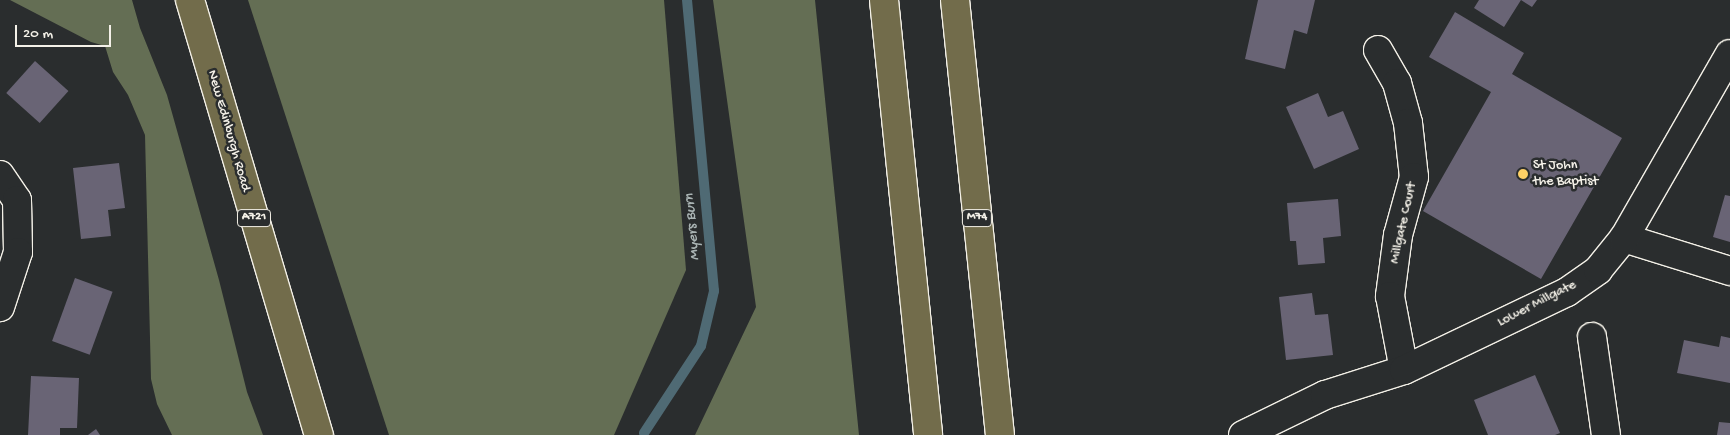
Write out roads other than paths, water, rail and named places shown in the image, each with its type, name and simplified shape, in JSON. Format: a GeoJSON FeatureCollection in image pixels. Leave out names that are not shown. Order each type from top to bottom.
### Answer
{"type":"FeatureCollection","features":[{"type":"Feature","properties":{"kind":"main road","name":"New Edinburgh Road"},"geometry":{"type":"LineString","coordinates":[[190,0],[320,435]]}},
{"type":"Feature","properties":{"kind":"main road"},"geometry":{"type":"LineString","coordinates":[[884,0],[928,435]]}},
{"type":"Feature","properties":{"kind":"main road","name":"M74"},"geometry":{"type":"LineString","coordinates":[[955,0],[1000,435]]}},
{"type":"Feature","properties":{"kind":"street","name":"Millgate Court"},"geometry":{"type":"LineString","coordinates":[[1378,50],[1397,83],[1408,123],[1414,177],[1398,236],[1390,296],[1404,370]]}},
{"type":"Feature","properties":{"kind":"street","name":"Lower Millgate"},"geometry":{"type":"LineString","coordinates":[[1243,435],[1324,395],[1404,370],[1567,292],[1598,270],[1624,238],[1730,54]]}},
{"type":"Feature","properties":{"kind":"street"},"geometry":{"type":"LineString","coordinates":[[0,175],[17,200],[18,252],[0,307]]}},
{"type":"Feature","properties":{"kind":"street"},"geometry":{"type":"LineString","coordinates":[[1624,238],[1730,271]]}},
{"type":"Feature","properties":{"kind":"street"},"geometry":{"type":"LineString","coordinates":[[1592,337],[1606,435]]}},
{"type":"Feature","properties":{"kind":"waterway","name":"Myers Burn"},"geometry":{"type":"LineString","coordinates":[[644,433],[701,346],[714,291],[687,0]]}},
{"type":"Feature","properties":{"kind":"place","name":"St John the Baptist"},"geometry":{"type":"Point","coordinates":[1523,174]}}]}
